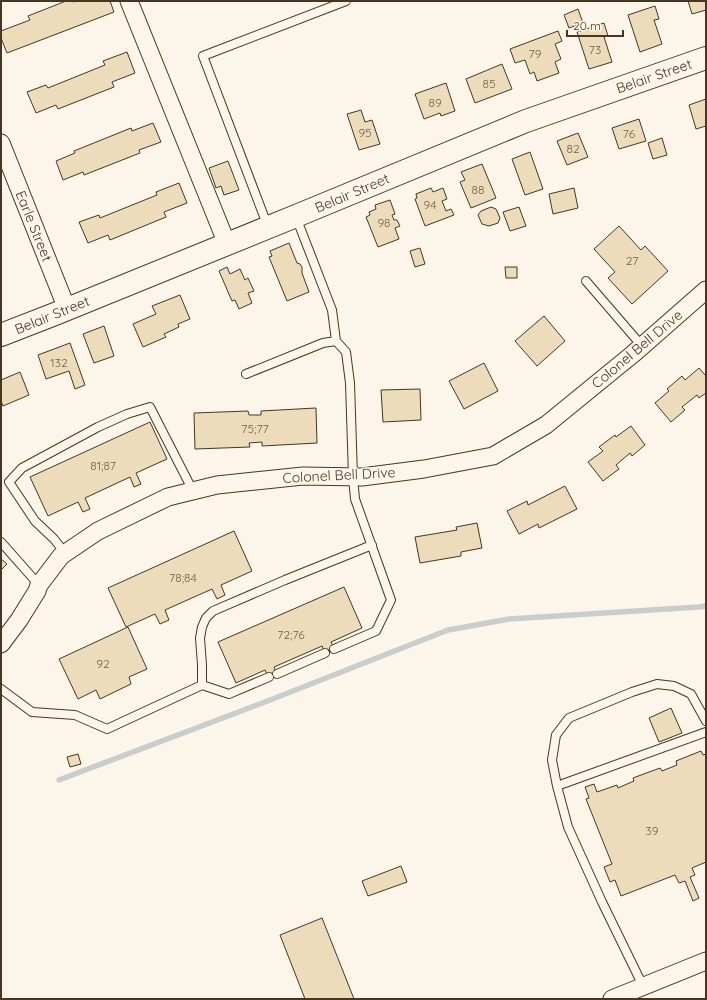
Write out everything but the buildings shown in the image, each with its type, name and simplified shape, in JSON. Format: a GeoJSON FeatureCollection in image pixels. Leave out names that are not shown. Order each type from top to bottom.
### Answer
{"type":"FeatureCollection","features":[{"type":"Feature","properties":{"kind":"main road","name":"Belair Street"},"geometry":{"type":"LineString","coordinates":[[1,335],[526,121],[706,58]]}},
{"type":"Feature","properties":{"kind":"street"},"geometry":{"type":"LineString","coordinates":[[129,1],[227,244]]}},
{"type":"Feature","properties":{"kind":"street","name":"Earle Street"},"geometry":{"type":"LineString","coordinates":[[1,143],[67,309]]}},
{"type":"Feature","properties":{"kind":"street","name":"Colonel Bell Drive"},"geometry":{"type":"LineString","coordinates":[[1,644],[19,620],[37,591],[38,585],[61,556],[98,531],[168,497],[217,485],[303,476],[362,477],[424,469],[493,456],[546,425],[642,346],[706,290]]}},
{"type":"Feature","properties":{"kind":"street"},"geometry":{"type":"LineString","coordinates":[[612,999],[706,961]]}},
{"type":"Feature","properties":{"kind":"lane"},"geometry":{"type":"LineString","coordinates":[[268,227],[203,56],[346,1]]}},
{"type":"Feature","properties":{"kind":"lane"},"geometry":{"type":"LineString","coordinates":[[296,216],[332,310],[336,341],[346,352],[350,383],[355,499],[391,600],[376,631],[334,649]]}},
{"type":"Feature","properties":{"kind":"lane"},"geometry":{"type":"LineString","coordinates":[[586,281],[642,346]]}},
{"type":"Feature","properties":{"kind":"lane"},"geometry":{"type":"LineString","coordinates":[[246,374],[323,343],[336,341]]}},
{"type":"Feature","properties":{"kind":"lane"},"geometry":{"type":"LineString","coordinates":[[65,553],[54,539],[35,521],[9,482],[22,468],[98,427],[127,414],[150,407],[193,491]]}},
{"type":"Feature","properties":{"kind":"lane"},"geometry":{"type":"LineString","coordinates":[[1,542],[38,585]]}},
{"type":"Feature","properties":{"kind":"lane"},"geometry":{"type":"LineString","coordinates":[[202,685],[200,638],[202,627],[206,618],[213,611],[372,545]]}},
{"type":"Feature","properties":{"kind":"lane"},"geometry":{"type":"LineString","coordinates":[[277,674],[325,653]]}},
{"type":"Feature","properties":{"kind":"lane"},"geometry":{"type":"LineString","coordinates":[[1,689],[32,712],[75,715],[107,728],[202,685],[229,694],[269,677]]}},
{"type":"Feature","properties":{"kind":"lane"},"geometry":{"type":"LineString","coordinates":[[643,986],[602,902],[568,826],[557,786],[552,760],[556,735],[569,718],[632,692],[657,684],[674,686],[691,694],[706,721]]}},
{"type":"Feature","properties":{"kind":"lane"},"geometry":{"type":"LineString","coordinates":[[557,786],[706,732]]}},
{"type":"Feature","properties":{"kind":"waterway"},"geometry":{"type":"LineString","coordinates":[[59,780],[265,702],[448,630],[509,619],[706,606]]}}]}
